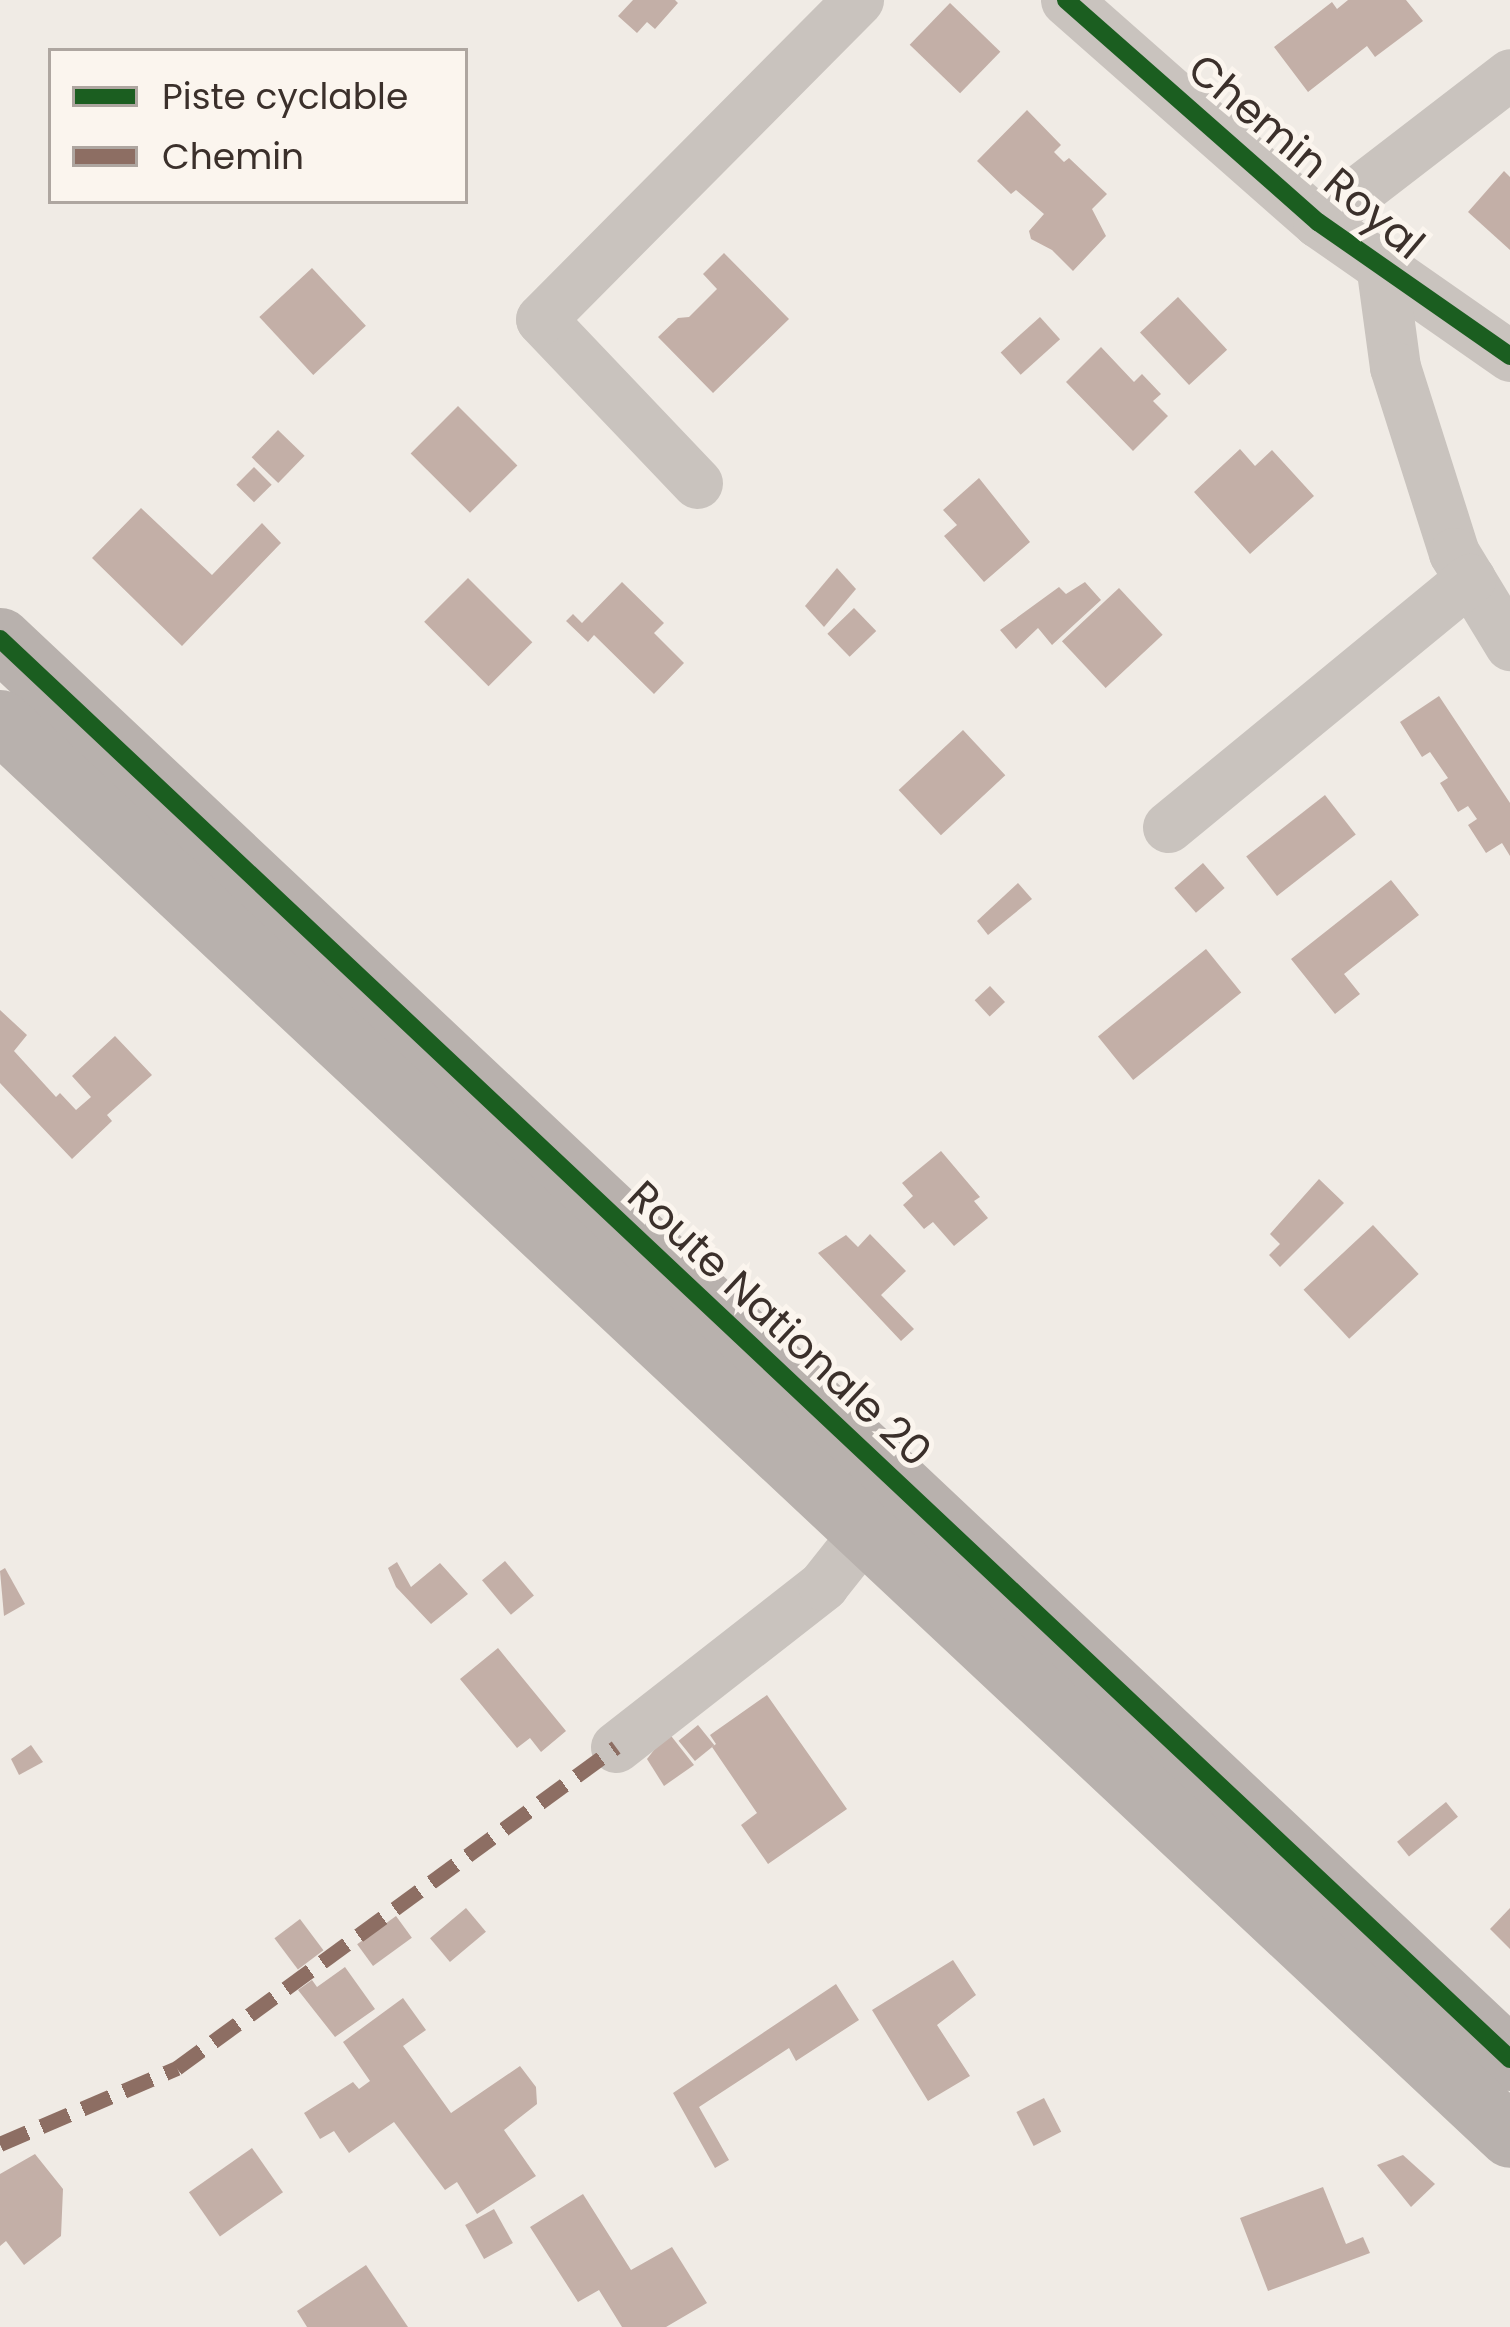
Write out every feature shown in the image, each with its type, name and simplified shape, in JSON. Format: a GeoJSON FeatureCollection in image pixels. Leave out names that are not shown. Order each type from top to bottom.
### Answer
{"type":"FeatureCollection","features":[{"type":"Feature","properties":{"kind":"main road","name":"Route Nationale 20"},"geometry":{"type":"LineString","coordinates":[[0,639],[1510,2060]]}},
{"type":"Feature","properties":{"kind":"main road"},"geometry":{"type":"LineString","coordinates":[[0,721],[1510,2136]]}},
{"type":"Feature","properties":{"kind":"street"},"geometry":{"type":"LineString","coordinates":[[697,483],[541,319],[859,0]]}},
{"type":"Feature","properties":{"kind":"street","name":"Chemin Royal"},"geometry":{"type":"LineString","coordinates":[[1066,0],[1318,222],[1382,272],[1510,356]]}},
{"type":"Feature","properties":{"kind":"street"},"geometry":{"type":"LineString","coordinates":[[1318,222],[1510,74]]}},
{"type":"Feature","properties":{"kind":"street"},"geometry":{"type":"LineString","coordinates":[[1382,272],[1395,367],[1454,553],[1510,645]]}},
{"type":"Feature","properties":{"kind":"street"},"geometry":{"type":"LineString","coordinates":[[1168,827],[1470,579]]}},
{"type":"Feature","properties":{"kind":"street"},"geometry":{"type":"LineString","coordinates":[[616,1747],[823,1585],[866,1531]]}},
{"type":"Feature","properties":{"kind":"building"},"geometry":{"type":"Polygon","coordinates":[[[633,0],[678,3],[655,29],[647,22],[637,33],[618,16],[633,0]]]}},
{"type":"Feature","properties":{"kind":"building"},"geometry":{"type":"Polygon","coordinates":[[[1348,0],[1406,0],[1423,21],[1375,57],[1367,46],[1308,92],[1274,47],[1332,2],[1337,9],[1348,0]]]}},
{"type":"Feature","properties":{"kind":"building"},"geometry":{"type":"Polygon","coordinates":[[[950,3],[1000,52],[960,93],[910,45],[950,3]]]}},
{"type":"Feature","properties":{"kind":"building"},"geometry":{"type":"Polygon","coordinates":[[[1027,110],[1061,145],[1054,152],[1064,162],[1069,158],[1107,194],[1092,209],[1106,236],[1073,271],[1052,250],[1031,239],[1029,231],[1044,214],[1016,190],[1011,194],[977,161],[1027,110]]]}},
{"type":"Feature","properties":{"kind":"building"},"geometry":{"type":"Polygon","coordinates":[[[1504,171],[1510,177],[1510,250],[1468,212],[1504,171]]]}},
{"type":"Feature","properties":{"kind":"building"},"geometry":{"type":"Polygon","coordinates":[[[724,253],[789,319],[713,393],[658,337],[678,318],[689,317],[717,289],[703,274],[724,253]]]}},
{"type":"Feature","properties":{"kind":"building"},"geometry":{"type":"Polygon","coordinates":[[[312,268],[366,326],[313,375],[259,317],[312,268]]]}},
{"type":"Feature","properties":{"kind":"building"},"geometry":{"type":"Polygon","coordinates":[[[1178,297],[1227,350],[1189,385],[1140,332],[1178,297]]]}},
{"type":"Feature","properties":{"kind":"building"},"geometry":{"type":"Polygon","coordinates":[[[1040,317],[1060,339],[1021,375],[1001,352],[1040,317]]]}},
{"type":"Feature","properties":{"kind":"building"},"geometry":{"type":"Polygon","coordinates":[[[1101,347],[1134,382],[1142,374],[1161,394],[1153,401],[1168,416],[1133,451],[1066,382],[1101,347]]]}},
{"type":"Feature","properties":{"kind":"building"},"geometry":{"type":"Polygon","coordinates":[[[458,406],[517,465],[470,513],[411,453],[458,406]]]}},
{"type":"Feature","properties":{"kind":"building"},"geometry":{"type":"Polygon","coordinates":[[[278,430],[305,456],[278,483],[252,457],[278,430]]]}},
{"type":"Feature","properties":{"kind":"building"},"geometry":{"type":"Polygon","coordinates":[[[1240,449],[1255,466],[1272,450],[1314,496],[1250,554],[1194,492],[1240,449]]]}},
{"type":"Feature","properties":{"kind":"building"},"geometry":{"type":"Polygon","coordinates":[[[254,467],[272,485],[254,502],[236,485],[254,467]]]}},
{"type":"Feature","properties":{"kind":"building"},"geometry":{"type":"Polygon","coordinates":[[[979,478],[1030,542],[984,582],[944,536],[957,525],[943,510],[979,478]]]}},
{"type":"Feature","properties":{"kind":"building"},"geometry":{"type":"Polygon","coordinates":[[[141,508],[212,575],[262,523],[281,543],[182,646],[92,558],[141,508]]]}},
{"type":"Feature","properties":{"kind":"building"},"geometry":{"type":"Polygon","coordinates":[[[837,568],[856,589],[824,627],[805,606],[837,568]]]}},
{"type":"Feature","properties":{"kind":"building"},"geometry":{"type":"Polygon","coordinates":[[[468,578],[532,642],[489,686],[424,622],[468,578]]]}},
{"type":"Feature","properties":{"kind":"building"},"geometry":{"type":"Polygon","coordinates":[[[622,582],[664,623],[654,633],[684,663],[654,694],[594,635],[588,642],[566,621],[573,614],[582,623],[622,582]]]}},
{"type":"Feature","properties":{"kind":"building"},"geometry":{"type":"Polygon","coordinates":[[[1085,582],[1101,600],[1052,645],[1038,628],[1016,649],[1000,630],[1059,587],[1066,594],[1085,582]]]}},
{"type":"Feature","properties":{"kind":"building"},"geometry":{"type":"Polygon","coordinates":[[[1119,588],[1163,635],[1106,688],[1062,641],[1119,588]]]}},
{"type":"Feature","properties":{"kind":"building"},"geometry":{"type":"Polygon","coordinates":[[[854,608],[876,631],[850,657],[827,634],[854,608]]]}},
{"type":"Feature","properties":{"kind":"building"},"geometry":{"type":"Polygon","coordinates":[[[1439,696],[1510,803],[1510,856],[1502,843],[1486,853],[1468,825],[1477,819],[1468,806],[1458,812],[1440,783],[1448,778],[1430,752],[1422,757],[1400,722],[1439,696]]]}},
{"type":"Feature","properties":{"kind":"building"},"geometry":{"type":"Polygon","coordinates":[[[963,730],[1005,775],[941,835],[899,790],[963,730]]]}},
{"type":"Feature","properties":{"kind":"building"},"geometry":{"type":"Polygon","coordinates":[[[1325,795],[1356,834],[1277,896],[1246,857],[1325,795]]]}},
{"type":"Feature","properties":{"kind":"building"},"geometry":{"type":"Polygon","coordinates":[[[1203,863],[1225,888],[1196,913],[1174,888],[1203,863]]]}},
{"type":"Feature","properties":{"kind":"building"},"geometry":{"type":"Polygon","coordinates":[[[1391,880],[1419,915],[1344,974],[1360,994],[1335,1014],[1291,959],[1391,880]]]}},
{"type":"Feature","properties":{"kind":"building"},"geometry":{"type":"Polygon","coordinates":[[[1018,883],[1032,899],[988,935],[977,921],[1018,883]]]}},
{"type":"Feature","properties":{"kind":"building"},"geometry":{"type":"Polygon","coordinates":[[[1206,949],[1241,993],[1133,1080],[1098,1036],[1206,949]]]}},
{"type":"Feature","properties":{"kind":"building"},"geometry":{"type":"Polygon","coordinates":[[[990,986],[1005,1002],[990,1016],[975,1000],[990,986]]]}},
{"type":"Feature","properties":{"kind":"building"},"geometry":{"type":"Polygon","coordinates":[[[0,1010],[27,1035],[14,1051],[56,1097],[60,1093],[76,1110],[91,1097],[72,1076],[115,1036],[152,1075],[107,1115],[112,1121],[72,1159],[0,1083],[0,1010]]]}},
{"type":"Feature","properties":{"kind":"building"},"geometry":{"type":"Polygon","coordinates":[[[941,1151],[980,1197],[974,1201],[988,1218],[954,1246],[933,1222],[924,1229],[903,1205],[913,1196],[902,1183],[941,1151]]]}},
{"type":"Feature","properties":{"kind":"building"},"geometry":{"type":"Polygon","coordinates":[[[1319,1179],[1344,1203],[1280,1267],[1269,1255],[1280,1244],[1270,1234],[1319,1179]]]}},
{"type":"Feature","properties":{"kind":"building"},"geometry":{"type":"Polygon","coordinates":[[[1373,1225],[1419,1274],[1349,1339],[1304,1290],[1373,1225]]]}},
{"type":"Feature","properties":{"kind":"building"},"geometry":{"type":"Polygon","coordinates":[[[870,1234],[906,1271],[881,1295],[914,1329],[901,1341],[818,1253],[846,1235],[858,1247],[870,1234]]]}},
{"type":"Feature","properties":{"kind":"building"},"geometry":{"type":"Polygon","coordinates":[[[505,1561],[534,1595],[511,1615],[482,1580],[505,1561]]]}},
{"type":"Feature","properties":{"kind":"building"},"geometry":{"type":"Polygon","coordinates":[[[397,1562],[411,1587],[440,1563],[468,1594],[431,1624],[396,1587],[388,1568],[397,1562]]]}},
{"type":"Feature","properties":{"kind":"building"},"geometry":{"type":"Polygon","coordinates":[[[5,1568],[25,1604],[4,1616],[0,1571],[5,1568]]]}},
{"type":"Feature","properties":{"kind":"building"},"geometry":{"type":"Polygon","coordinates":[[[498,1648],[566,1731],[541,1752],[530,1738],[517,1748],[460,1679],[498,1648]]]}},
{"type":"Feature","properties":{"kind":"building"},"geometry":{"type":"Polygon","coordinates":[[[767,1695],[847,1809],[768,1864],[741,1825],[757,1813],[712,1747],[716,1744],[710,1735],[767,1695]]]}},
{"type":"Feature","properties":{"kind":"building"},"geometry":{"type":"Polygon","coordinates":[[[698,1725],[714,1745],[695,1761],[679,1741],[698,1725]]]}},
{"type":"Feature","properties":{"kind":"building"},"geometry":{"type":"Polygon","coordinates":[[[668,1732],[694,1765],[664,1786],[647,1759],[668,1732]]]}},
{"type":"Feature","properties":{"kind":"building"},"geometry":{"type":"Polygon","coordinates":[[[31,1745],[43,1762],[19,1775],[11,1759],[31,1745]]]}},
{"type":"Feature","properties":{"kind":"building"},"geometry":{"type":"Polygon","coordinates":[[[1446,1802],[1458,1817],[1409,1856],[1397,1842],[1446,1802]]]}},
{"type":"Feature","properties":{"kind":"building"},"geometry":{"type":"Polygon","coordinates":[[[466,1908],[486,1932],[450,1962],[430,1938],[466,1908]]]}},
{"type":"Feature","properties":{"kind":"building"},"geometry":{"type":"Polygon","coordinates":[[[1510,1908],[1510,1949],[1490,1929],[1510,1908]]]}},
{"type":"Feature","properties":{"kind":"building"},"geometry":{"type":"Polygon","coordinates":[[[396,1916],[412,1938],[373,1966],[357,1944],[396,1916]]]}},
{"type":"Feature","properties":{"kind":"building"},"geometry":{"type":"Polygon","coordinates":[[[300,1919],[323,1950],[298,1969],[274,1938],[300,1919]]]}},
{"type":"Feature","properties":{"kind":"building"},"geometry":{"type":"Polygon","coordinates":[[[953,1960],[976,1995],[937,2025],[970,2076],[928,2101],[872,2010],[953,1960]]]}},
{"type":"Feature","properties":{"kind":"building"},"geometry":{"type":"Polygon","coordinates":[[[345,1967],[375,2009],[335,2037],[298,1990],[312,1980],[317,1987],[345,1967]]]}},
{"type":"Feature","properties":{"kind":"building"},"geometry":{"type":"Polygon","coordinates":[[[836,1984],[859,2020],[796,2061],[789,2048],[699,2107],[729,2160],[715,2168],[673,2093],[836,1984]]]}},
{"type":"Feature","properties":{"kind":"building"},"geometry":{"type":"Polygon","coordinates":[[[403,1998],[426,2030],[403,2046],[451,2113],[520,2066],[536,2087],[537,2104],[504,2130],[536,2176],[477,2214],[457,2182],[445,2190],[394,2122],[349,2153],[334,2131],[320,2139],[304,2113],[353,2082],[359,2089],[370,2081],[343,2042],[403,1998]]]}},
{"type":"Feature","properties":{"kind":"building"},"geometry":{"type":"Polygon","coordinates":[[[1044,2098],[1061,2132],[1034,2146],[1016,2112],[1044,2098]]]}},
{"type":"Feature","properties":{"kind":"building"},"geometry":{"type":"Polygon","coordinates":[[[252,2148],[283,2192],[220,2236],[189,2192],[252,2148]]]}},
{"type":"Feature","properties":{"kind":"building"},"geometry":{"type":"Polygon","coordinates":[[[35,2154],[63,2189],[61,2236],[24,2265],[6,2241],[0,2246],[0,2174],[35,2154]]]}},
{"type":"Feature","properties":{"kind":"building"},"geometry":{"type":"Polygon","coordinates":[[[1403,2155],[1435,2184],[1411,2207],[1377,2165],[1403,2155]]]}},
{"type":"Feature","properties":{"kind":"building"},"geometry":{"type":"Polygon","coordinates":[[[1323,2187],[1346,2244],[1363,2237],[1370,2253],[1268,2291],[1240,2218],[1323,2187]]]}},
{"type":"Feature","properties":{"kind":"building"},"geometry":{"type":"Polygon","coordinates":[[[583,2194],[631,2270],[672,2247],[707,2303],[666,2327],[622,2327],[599,2290],[578,2302],[530,2227],[583,2194]]]}},
{"type":"Feature","properties":{"kind":"building"},"geometry":{"type":"Polygon","coordinates":[[[494,2209],[513,2243],[484,2259],[465,2225],[494,2209]]]}},
{"type":"Feature","properties":{"kind":"building"},"geometry":{"type":"Polygon","coordinates":[[[366,2265],[408,2327],[307,2327],[297,2311],[366,2265]]]}},
{"type":"Feature","properties":{"kind":"marked path"},"geometry":{"type":"LineString","coordinates":[[0,2144],[177,2068],[616,1747]]}},
{"type":"Feature","properties":{"kind":"cycle path"},"geometry":{"type":"LineString","coordinates":[[1066,0],[1318,222],[1510,356]]}},
{"type":"Feature","properties":{"kind":"cycle path"},"geometry":{"type":"LineString","coordinates":[[0,639],[1510,2059]]}}]}
